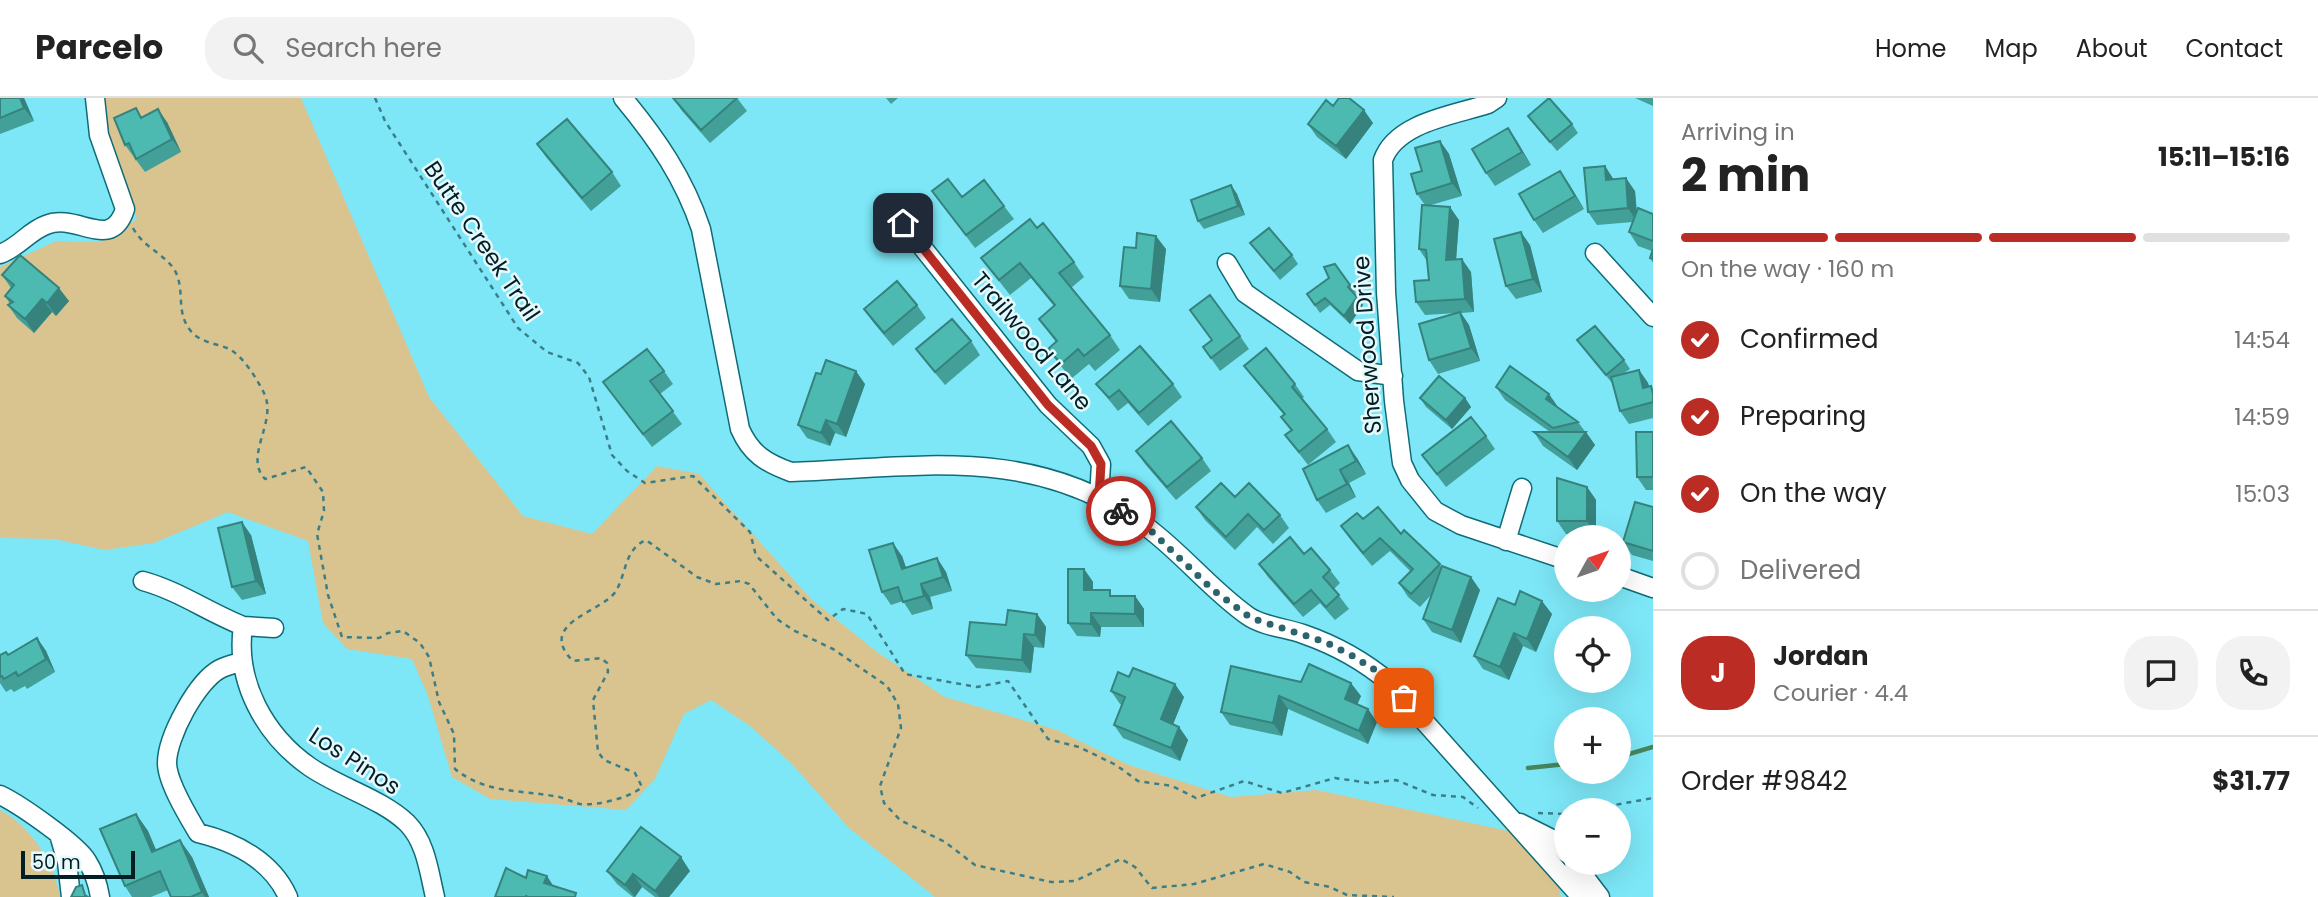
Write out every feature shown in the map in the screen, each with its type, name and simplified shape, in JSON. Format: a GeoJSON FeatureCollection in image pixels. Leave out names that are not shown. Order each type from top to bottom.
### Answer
{"type":"FeatureCollection","features":[{"type":"Feature","properties":{"kind":"street"},"geometry":{"type":"LineString","coordinates":[[0,254],[46,224],[64,221],[108,231],[116,228],[125,209],[99,135],[95,98]]}},
{"type":"Feature","properties":{"kind":"street"},"geometry":{"type":"LineString","coordinates":[[623,98],[677,170],[692,203],[701,229],[740,429],[749,448],[758,456],[767,463],[791,472],[994,466],[1044,475],[1099,497],[1148,528],[1213,590],[1251,618],[1325,642],[1375,670],[1390,683],[1510,817],[1593,896]]}},
{"type":"Feature","properties":{"kind":"street","name":"Sherwood Drive"},"geometry":{"type":"LineString","coordinates":[[1497,98],[1488,104],[1407,131],[1387,148],[1383,160],[1386,279],[1398,436],[1402,463],[1410,480],[1435,511],[1461,525],[1554,556]]}},
{"type":"Feature","properties":{"kind":"street","name":"Trailwood Lane"},"geometry":{"type":"LineString","coordinates":[[903,223],[1048,405],[1091,446],[1101,464],[1099,497]]}},
{"type":"Feature","properties":{"kind":"street"},"geometry":{"type":"LineString","coordinates":[[1595,253],[1653,317]]}},
{"type":"Feature","properties":{"kind":"street"},"geometry":{"type":"LineString","coordinates":[[1227,263],[1245,293],[1357,371],[1392,376]]}},
{"type":"Feature","properties":{"kind":"street"},"geometry":{"type":"LineString","coordinates":[[1506,541],[1522,488]]}},
{"type":"Feature","properties":{"kind":"street"},"geometry":{"type":"LineString","coordinates":[[1631,580],[1653,588]]}},
{"type":"Feature","properties":{"kind":"street"},"geometry":{"type":"LineString","coordinates":[[143,581],[172,589],[211,613],[243,626],[274,628]]}},
{"type":"Feature","properties":{"kind":"street","name":"Los Pinos"},"geometry":{"type":"LineString","coordinates":[[243,626],[243,676],[271,730],[309,766],[407,823],[424,849],[435,897]]}},
{"type":"Feature","properties":{"kind":"street"},"geometry":{"type":"LineString","coordinates":[[241,662],[219,669],[203,683],[188,705],[172,740],[167,764],[181,803],[198,833],[219,838],[252,854],[271,871],[288,897]]}},
{"type":"Feature","properties":{"kind":"street"},"geometry":{"type":"LineString","coordinates":[[0,794],[23,807],[81,853],[94,876],[100,897]]}},
{"type":"Feature","properties":{"kind":"street"},"geometry":{"type":"LineString","coordinates":[[1510,817],[1554,840]]}},
{"type":"Feature","properties":{"kind":"street"},"geometry":{"type":"LineString","coordinates":[[60,838],[70,890],[94,876]]}},
{"type":"Feature","properties":{"kind":"street"},"geometry":{"type":"LineString","coordinates":[[1581,875],[1593,896]]}},
{"type":"Feature","properties":{"kind":"path","name":"Butte Creek Trail"},"geometry":{"type":"LineString","coordinates":[[375,98],[385,121],[518,328],[547,352],[578,363],[589,377],[612,455],[627,471],[645,483],[693,476],[750,532],[757,556],[828,620],[843,610],[867,614],[905,674],[977,687],[1008,681],[1048,739],[1079,747],[1116,765],[1138,781],[1172,786],[1196,798],[1244,781],[1282,793],[1335,778],[1369,783],[1396,780],[1433,795],[1464,797],[1480,810]]}},
{"type":"Feature","properties":{"kind":"path"},"geometry":{"type":"LineString","coordinates":[[125,209],[142,242],[175,271],[179,285],[180,314],[190,330],[199,339],[229,348],[243,362],[265,393],[270,414],[256,459],[259,473],[265,479],[306,467],[323,492],[324,511],[317,534],[328,595],[342,637],[379,638],[388,633],[403,631],[420,643],[429,657],[439,702],[454,734],[455,769],[475,783],[592,804],[635,793],[642,787],[635,773],[604,760],[598,752],[593,700],[608,672],[607,663],[601,658],[573,661],[565,652],[564,640],[573,618],[605,602],[615,593],[631,551],[646,540],[697,577],[716,584],[741,581],[749,583],[777,619],[880,678],[898,704],[901,715],[900,738],[880,786],[884,803],[900,820],[945,842],[975,865],[1065,882],[1121,859],[1135,867],[1152,888],[1160,889],[1194,884],[1264,864],[1290,872],[1304,882],[1330,887],[1348,895],[1394,897]]}},
{"type":"Feature","properties":{"kind":"path"},"geometry":{"type":"LineString","coordinates":[[1631,801],[1653,797]]}},
{"type":"Feature","properties":{"kind":"path"},"geometry":{"type":"LineString","coordinates":[[1510,817],[1532,812],[1554,813]]}},
{"type":"Feature","properties":{"kind":"shaded area"},"geometry":{"type":"Polygon","coordinates":[[[103,98],[301,98],[429,397],[523,516],[592,534],[657,466],[699,474],[811,599],[877,652],[945,697],[1057,730],[1129,765],[1231,797],[1317,790],[1518,833],[1554,871],[1561,897],[935,897],[849,828],[791,763],[750,726],[711,700],[684,714],[655,779],[626,810],[490,799],[452,777],[428,696],[412,659],[347,649],[323,623],[308,541],[228,512],[154,543],[105,550],[54,539],[0,538],[0,267],[56,241],[100,242],[137,219],[107,135],[103,98]]]}},
{"type":"Feature","properties":{"kind":"shaded area"},"geometry":{"type":"Polygon","coordinates":[[[0,810],[31,835],[47,859],[60,897],[0,897],[0,810]]]}},
{"type":"Feature","properties":{"kind":"building"},"geometry":{"type":"Polygon","coordinates":[[[0,98],[20,98],[24,108],[0,118],[0,98]]]}},
{"type":"Feature","properties":{"kind":"building"},"geometry":{"type":"Polygon","coordinates":[[[673,98],[737,98],[701,130],[673,98]]]}},
{"type":"Feature","properties":{"kind":"building"},"geometry":{"type":"Polygon","coordinates":[[[1339,98],[1349,98],[1364,110],[1336,146],[1308,124],[1326,100],[1333,106],[1339,98]]]}},
{"type":"Feature","properties":{"kind":"building"},"geometry":{"type":"Polygon","coordinates":[[[1549,98],[1572,124],[1550,142],[1528,116],[1549,98]]]}},
{"type":"Feature","properties":{"kind":"building"},"geometry":{"type":"Polygon","coordinates":[[[136,108],[141,118],[158,109],[172,139],[136,159],[129,143],[125,145],[114,118],[136,108]]]}},
{"type":"Feature","properties":{"kind":"building"},"geometry":{"type":"Polygon","coordinates":[[[567,119],[612,172],[582,198],[537,144],[567,119]]]}},
{"type":"Feature","properties":{"kind":"building"},"geometry":{"type":"Polygon","coordinates":[[[1508,128],[1522,152],[1486,173],[1472,149],[1508,128]]]}},
{"type":"Feature","properties":{"kind":"building"},"geometry":{"type":"Polygon","coordinates":[[[1440,141],[1452,183],[1417,194],[1411,174],[1422,171],[1415,148],[1440,141]]]}},
{"type":"Feature","properties":{"kind":"building"},"geometry":{"type":"Polygon","coordinates":[[[1605,166],[1606,180],[1626,178],[1628,208],[1588,212],[1584,168],[1605,166]]]}},
{"type":"Feature","properties":{"kind":"building"},"geometry":{"type":"Polygon","coordinates":[[[1560,171],[1575,196],[1534,220],[1519,194],[1560,171]]]}},
{"type":"Feature","properties":{"kind":"building"},"geometry":{"type":"Polygon","coordinates":[[[948,179],[962,197],[984,180],[1004,206],[966,235],[932,191],[948,179]]]}},
{"type":"Feature","properties":{"kind":"building"},"geometry":{"type":"Polygon","coordinates":[[[1231,185],[1238,206],[1198,221],[1191,200],[1231,185]]]}},
{"type":"Feature","properties":{"kind":"building"},"geometry":{"type":"Polygon","coordinates":[[[1422,205],[1450,207],[1446,260],[1462,259],[1465,299],[1416,302],[1414,281],[1429,280],[1426,250],[1419,249],[1422,205]]]}},
{"type":"Feature","properties":{"kind":"building"},"geometry":{"type":"Polygon","coordinates":[[[1638,208],[1653,214],[1653,241],[1629,232],[1638,208]]]}},
{"type":"Feature","properties":{"kind":"building"},"geometry":{"type":"Polygon","coordinates":[[[1030,219],[1037,228],[1043,223],[1074,262],[1059,273],[1110,335],[1084,356],[1078,349],[1061,364],[1048,349],[1057,341],[1039,319],[1055,305],[1020,263],[999,280],[981,258],[1030,219]]]}},
{"type":"Feature","properties":{"kind":"building"},"geometry":{"type":"Polygon","coordinates":[[[1269,228],[1292,255],[1274,271],[1250,243],[1269,228]]]}},
{"type":"Feature","properties":{"kind":"building"},"geometry":{"type":"Polygon","coordinates":[[[1521,232],[1533,279],[1506,286],[1494,239],[1521,232]]]}},
{"type":"Feature","properties":{"kind":"building"},"geometry":{"type":"Polygon","coordinates":[[[1137,233],[1156,236],[1151,289],[1120,286],[1124,247],[1136,248],[1137,233]]]}},
{"type":"Feature","properties":{"kind":"building"},"geometry":{"type":"Polygon","coordinates":[[[20,255],[59,288],[47,303],[42,299],[25,319],[8,305],[13,302],[5,296],[14,285],[2,275],[20,255]]]}},
{"type":"Feature","properties":{"kind":"building"},"geometry":{"type":"Polygon","coordinates":[[[1335,264],[1357,297],[1344,316],[1325,298],[1315,305],[1307,294],[1329,278],[1324,267],[1335,264]]]}},
{"type":"Feature","properties":{"kind":"building"},"geometry":{"type":"Polygon","coordinates":[[[897,281],[917,305],[884,333],[864,309],[897,281]]]}},
{"type":"Feature","properties":{"kind":"building"},"geometry":{"type":"Polygon","coordinates":[[[1210,295],[1240,336],[1211,358],[1203,347],[1212,340],[1190,310],[1210,295]]]}},
{"type":"Feature","properties":{"kind":"building"},"geometry":{"type":"Polygon","coordinates":[[[1460,312],[1471,348],[1429,360],[1419,324],[1460,312]]]}},
{"type":"Feature","properties":{"kind":"building"},"geometry":{"type":"Polygon","coordinates":[[[952,319],[971,341],[935,372],[916,349],[952,319]]]}},
{"type":"Feature","properties":{"kind":"building"},"geometry":{"type":"Polygon","coordinates":[[[1595,326],[1624,360],[1606,375],[1577,340],[1595,326]]]}},
{"type":"Feature","properties":{"kind":"building"},"geometry":{"type":"Polygon","coordinates":[[[1140,346],[1173,384],[1139,413],[1119,390],[1109,398],[1096,384],[1140,346]]]}},
{"type":"Feature","properties":{"kind":"building"},"geometry":{"type":"Polygon","coordinates":[[[1266,348],[1295,384],[1292,387],[1327,429],[1299,452],[1285,435],[1292,430],[1281,417],[1285,414],[1244,366],[1266,348]]]}},
{"type":"Feature","properties":{"kind":"building"},"geometry":{"type":"Polygon","coordinates":[[[647,349],[664,371],[650,381],[673,411],[643,434],[603,382],[647,349]]]}},
{"type":"Feature","properties":{"kind":"building"},"geometry":{"type":"Polygon","coordinates":[[[826,360],[856,371],[837,424],[826,420],[821,433],[798,425],[816,373],[821,374],[826,360]]]}},
{"type":"Feature","properties":{"kind":"building"},"geometry":{"type":"Polygon","coordinates":[[[1510,366],[1549,394],[1546,399],[1578,422],[1553,428],[1496,387],[1510,366]]]}},
{"type":"Feature","properties":{"kind":"building"},"geometry":{"type":"Polygon","coordinates":[[[1639,370],[1643,388],[1651,386],[1653,402],[1620,411],[1611,377],[1639,370]]]}},
{"type":"Feature","properties":{"kind":"building"},"geometry":{"type":"Polygon","coordinates":[[[1439,376],[1465,398],[1446,420],[1420,398],[1439,376]]]}},
{"type":"Feature","properties":{"kind":"building"},"geometry":{"type":"Polygon","coordinates":[[[1471,417],[1486,436],[1437,474],[1422,455],[1471,417]]]}},
{"type":"Feature","properties":{"kind":"building"},"geometry":{"type":"Polygon","coordinates":[[[1171,421],[1202,458],[1167,487],[1136,451],[1171,421]]]}},
{"type":"Feature","properties":{"kind":"building"},"geometry":{"type":"Polygon","coordinates":[[[1534,432],[1586,432],[1568,457],[1534,432]]]}},
{"type":"Feature","properties":{"kind":"building"},"geometry":{"type":"Polygon","coordinates":[[[1636,432],[1653,432],[1653,477],[1637,477],[1636,432]]]}},
{"type":"Feature","properties":{"kind":"building"},"geometry":{"type":"Polygon","coordinates":[[[1348,445],[1356,461],[1340,470],[1347,484],[1317,500],[1303,469],[1348,445]]]}},
{"type":"Feature","properties":{"kind":"building"},"geometry":{"type":"Polygon","coordinates":[[[1557,478],[1587,487],[1587,521],[1557,521],[1557,478]]]}},
{"type":"Feature","properties":{"kind":"building"},"geometry":{"type":"Polygon","coordinates":[[[1221,483],[1235,497],[1249,483],[1280,515],[1264,530],[1248,514],[1226,537],[1196,507],[1221,483]]]}},
{"type":"Feature","properties":{"kind":"building"},"geometry":{"type":"Polygon","coordinates":[[[1635,502],[1653,507],[1653,551],[1631,544],[1631,525],[1628,525],[1635,502]]]}},
{"type":"Feature","properties":{"kind":"building"},"geometry":{"type":"Polygon","coordinates":[[[1378,507],[1401,534],[1404,530],[1440,564],[1411,594],[1399,583],[1413,569],[1380,538],[1363,553],[1341,526],[1357,513],[1363,519],[1378,507]]]}},
{"type":"Feature","properties":{"kind":"building"},"geometry":{"type":"Polygon","coordinates":[[[242,522],[256,581],[232,587],[218,528],[242,522]]]}},
{"type":"Feature","properties":{"kind":"building"},"geometry":{"type":"Polygon","coordinates":[[[1290,537],[1304,554],[1311,548],[1330,570],[1323,577],[1339,595],[1326,607],[1311,590],[1294,604],[1259,564],[1290,537]]]}},
{"type":"Feature","properties":{"kind":"building"},"geometry":{"type":"Polygon","coordinates":[[[893,543],[902,569],[937,558],[943,577],[921,584],[924,596],[903,602],[898,587],[882,592],[869,550],[893,543]]]}},
{"type":"Feature","properties":{"kind":"building"},"geometry":{"type":"Polygon","coordinates":[[[1442,566],[1471,577],[1452,630],[1423,619],[1442,566]]]}},
{"type":"Feature","properties":{"kind":"building"},"geometry":{"type":"Polygon","coordinates":[[[1068,569],[1084,569],[1084,590],[1110,590],[1110,596],[1135,596],[1135,614],[1091,613],[1091,624],[1068,623],[1068,569]]]}},
{"type":"Feature","properties":{"kind":"building"},"geometry":{"type":"Polygon","coordinates":[[[1520,591],[1542,601],[1527,639],[1514,633],[1500,667],[1474,656],[1498,598],[1515,605],[1520,591]]]}},
{"type":"Feature","properties":{"kind":"building"},"geometry":{"type":"Polygon","coordinates":[[[1008,610],[1037,614],[1035,635],[1024,634],[1022,660],[966,655],[970,622],[1006,625],[1008,610]]]}},
{"type":"Feature","properties":{"kind":"building"},"geometry":{"type":"Polygon","coordinates":[[[37,638],[46,659],[18,676],[16,672],[4,679],[0,677],[0,655],[6,652],[8,655],[37,638]]]}},
{"type":"Feature","properties":{"kind":"building"},"geometry":{"type":"Polygon","coordinates":[[[1309,664],[1351,683],[1345,699],[1368,709],[1359,731],[1279,696],[1273,723],[1221,712],[1231,666],[1301,682],[1309,664]]]}},
{"type":"Feature","properties":{"kind":"building"},"geometry":{"type":"Polygon","coordinates":[[[1133,668],[1175,684],[1161,719],[1179,727],[1171,748],[1114,725],[1125,697],[1111,691],[1118,672],[1129,677],[1133,668]]]}},
{"type":"Feature","properties":{"kind":"building"},"geometry":{"type":"Polygon","coordinates":[[[136,814],[152,852],[180,840],[202,892],[191,897],[171,897],[160,871],[125,886],[100,829],[136,814]]]}},
{"type":"Feature","properties":{"kind":"building"},"geometry":{"type":"Polygon","coordinates":[[[641,827],[681,857],[655,891],[633,874],[625,885],[607,871],[641,827]]]}},
{"type":"Feature","properties":{"kind":"building"},"geometry":{"type":"Polygon","coordinates":[[[506,868],[526,878],[528,870],[547,876],[544,883],[576,893],[575,897],[495,897],[506,868]]]}},
{"type":"Feature","properties":{"kind":"building"},"geometry":{"type":"Polygon","coordinates":[[[82,885],[88,897],[71,897],[76,887],[82,885]]]}},
{"type":"Feature","properties":{"kind":"waterway"},"geometry":{"type":"LineString","coordinates":[[1631,753],[1653,747]]}},
{"type":"Feature","properties":{"kind":"waterway"},"geometry":{"type":"LineString","coordinates":[[1528,768],[1554,765]]}},
{"type":"Feature","properties":{"kind":"way so far"},"geometry":{"type":"LineString","coordinates":[[1121,511],[1148,528],[1189,564],[1213,590],[1251,618],[1325,642],[1351,655],[1375,670],[1404,698]]}},
{"type":"Feature","properties":{"kind":"route"},"geometry":{"type":"LineString","coordinates":[[903,223],[1048,405],[1091,446],[1101,464],[1099,497],[1121,511]]}}]}
